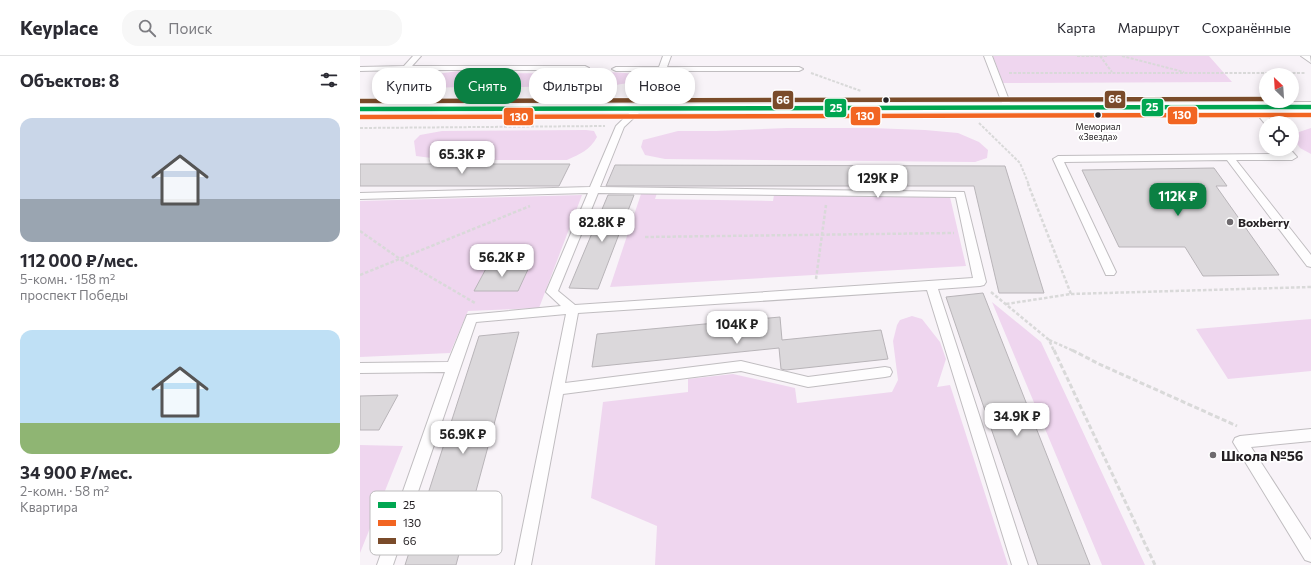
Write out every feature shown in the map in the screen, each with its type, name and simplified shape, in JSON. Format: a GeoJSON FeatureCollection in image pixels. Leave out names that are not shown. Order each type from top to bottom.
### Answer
{"type":"FeatureCollection","features":[{"type":"Feature","properties":{"kind":"main road"},"geometry":{"type":"LineString","coordinates":[[360,109],[637,110],[1311,107]]}},
{"type":"Feature","properties":{"kind":"lane"},"geometry":{"type":"LineString","coordinates":[[406,68],[417,56]]}},
{"type":"Feature","properties":{"kind":"lane"},"geometry":{"type":"LineString","coordinates":[[661,68],[667,56]]}},
{"type":"Feature","properties":{"kind":"lane"},"geometry":{"type":"LineString","coordinates":[[988,56],[1008,108]]}},
{"type":"Feature","properties":{"kind":"lane"},"geometry":{"type":"LineString","coordinates":[[1305,56],[1311,61]]}},
{"type":"Feature","properties":{"kind":"lane"},"geometry":{"type":"LineString","coordinates":[[446,68],[529,68]]}},
{"type":"Feature","properties":{"kind":"lane"},"geometry":{"type":"LineString","coordinates":[[360,69],[372,69]]}},
{"type":"Feature","properties":{"kind":"lane"},"geometry":{"type":"LineString","coordinates":[[695,69],[799,69]]}},
{"type":"Feature","properties":{"kind":"lane"},"geometry":{"type":"LineString","coordinates":[[379,109],[384,104]]}},
{"type":"Feature","properties":{"kind":"lane"},"geometry":{"type":"LineString","coordinates":[[573,309],[552,292],[592,190],[620,126],[643,104]]}},
{"type":"Feature","properties":{"kind":"lane"},"geometry":{"type":"LineString","coordinates":[[1256,108],[1263,116]]}},
{"type":"Feature","properties":{"kind":"lane"},"geometry":{"type":"LineString","coordinates":[[1110,272],[1058,159],[1292,157],[1291,156]]}},
{"type":"Feature","properties":{"kind":"lane"},"geometry":{"type":"LineString","coordinates":[[1229,157],[1311,263]]}},
{"type":"Feature","properties":{"kind":"lane"},"geometry":{"type":"LineString","coordinates":[[360,196],[592,190],[960,194],[980,282],[573,309],[471,318],[410,491]]}},
{"type":"Feature","properties":{"kind":"lane"},"geometry":{"type":"LineString","coordinates":[[931,285],[1020,565]]}},
{"type":"Feature","properties":{"kind":"lane"},"geometry":{"type":"LineString","coordinates":[[522,565],[573,309]]}},
{"type":"Feature","properties":{"kind":"lane"},"geometry":{"type":"LineString","coordinates":[[557,389],[741,366],[808,382],[885,372]]}},
{"type":"Feature","properties":{"kind":"lane"},"geometry":{"type":"LineString","coordinates":[[360,368],[453,367]]}},
{"type":"Feature","properties":{"kind":"lane"},"geometry":{"type":"LineString","coordinates":[[1311,435],[1240,442],[1311,554]]}},
{"type":"Feature","properties":{"kind":"lane"},"geometry":{"type":"LineString","coordinates":[[385,565],[388,555]]}},
{"type":"Feature","properties":{"kind":"path"},"geometry":{"type":"LineString","coordinates":[[1077,56],[1107,56]]}},
{"type":"Feature","properties":{"kind":"path"},"geometry":{"type":"LineString","coordinates":[[1100,56],[1112,73]]}},
{"type":"Feature","properties":{"kind":"path"},"geometry":{"type":"LineString","coordinates":[[1122,56],[1188,73]]}},
{"type":"Feature","properties":{"kind":"path"},"geometry":{"type":"LineString","coordinates":[[799,69],[864,92]]}},
{"type":"Feature","properties":{"kind":"path"},"geometry":{"type":"LineString","coordinates":[[995,73],[1311,73]]}},
{"type":"Feature","properties":{"kind":"path"},"geometry":{"type":"LineString","coordinates":[[972,108],[978,123],[1020,163],[1071,294]]}},
{"type":"Feature","properties":{"kind":"path"},"geometry":{"type":"LineString","coordinates":[[814,292],[828,192]]}},
{"type":"Feature","properties":{"kind":"path"},"geometry":{"type":"LineString","coordinates":[[360,275],[531,206]]}},
{"type":"Feature","properties":{"kind":"path"},"geometry":{"type":"LineString","coordinates":[[360,230],[400,259],[496,316]]}},
{"type":"Feature","properties":{"kind":"path"},"geometry":{"type":"LineString","coordinates":[[645,237],[968,232]]}},
{"type":"Feature","properties":{"kind":"path"},"geometry":{"type":"LineString","coordinates":[[980,282],[1049,340],[1063,345],[1099,364],[1239,427]]}},
{"type":"Feature","properties":{"kind":"path"},"geometry":{"type":"LineString","coordinates":[[1006,304],[1071,294],[1311,287]]}},
{"type":"Feature","properties":{"kind":"path"},"geometry":{"type":"LineString","coordinates":[[1049,340],[1155,565]]}},
{"type":"Feature","properties":{"kind":"shaded area"},"geometry":{"type":"Polygon","coordinates":[[[993,56],[1209,56],[1232,82],[1003,83],[993,56]]]}},
{"type":"Feature","properties":{"kind":"shaded area"},"geometry":{"type":"Polygon","coordinates":[[[454,72],[454,87],[446,87],[446,73],[454,72]]]}},
{"type":"Feature","properties":{"kind":"shaded area"},"geometry":{"type":"Polygon","coordinates":[[[617,72],[625,73],[625,84],[617,85],[617,72]]]}},
{"type":"Feature","properties":{"kind":"shaded area"},"geometry":{"type":"Polygon","coordinates":[[[521,73],[529,73],[529,87],[521,87],[521,73]]]}},
{"type":"Feature","properties":{"kind":"shaded area"},"geometry":{"type":"Polygon","coordinates":[[[787,128],[871,128],[958,133],[979,142],[988,150],[987,158],[975,162],[665,159],[645,155],[641,147],[643,140],[678,131],[787,128]]]}},
{"type":"Feature","properties":{"kind":"shaded area"},"geometry":{"type":"Polygon","coordinates":[[[1311,128],[1311,154],[1299,146],[1299,132],[1311,128]]]}},
{"type":"Feature","properties":{"kind":"shaded area"},"geometry":{"type":"Polygon","coordinates":[[[442,131],[594,131],[597,137],[584,151],[567,160],[447,160],[416,156],[414,141],[420,135],[442,131]]]}},
{"type":"Feature","properties":{"kind":"shaded area"},"geometry":{"type":"Polygon","coordinates":[[[657,193],[655,199],[773,201],[774,195],[950,197],[966,266],[610,287],[641,194],[657,193]]]}},
{"type":"Feature","properties":{"kind":"shaded area"},"geometry":{"type":"Polygon","coordinates":[[[582,195],[539,308],[468,311],[450,353],[360,357],[360,201],[582,195]]]}},
{"type":"Feature","properties":{"kind":"shaded area"},"geometry":{"type":"Polygon","coordinates":[[[992,302],[1041,342],[1145,565],[1102,565],[992,302]]]}},
{"type":"Feature","properties":{"kind":"shaded area"},"geometry":{"type":"Polygon","coordinates":[[[912,316],[922,319],[940,342],[946,359],[937,387],[950,385],[1008,565],[655,565],[657,526],[591,498],[603,402],[688,392],[688,379],[733,374],[795,388],[797,403],[892,392],[898,380],[893,341],[897,325],[900,320],[912,316]]]}},
{"type":"Feature","properties":{"kind":"shaded area"},"geometry":{"type":"Polygon","coordinates":[[[1311,319],[1311,371],[1228,379],[1196,329],[1311,319]]]}},
{"type":"Feature","properties":{"kind":"shaded area"},"geometry":{"type":"Polygon","coordinates":[[[360,445],[403,446],[385,491],[370,491],[370,528],[360,553],[360,445]]]}},
{"type":"Feature","properties":{"kind":"building"},"geometry":{"type":"Polygon","coordinates":[[[360,164],[570,164],[559,186],[360,186],[360,164]]]}},
{"type":"Feature","properties":{"kind":"building"},"geometry":{"type":"Polygon","coordinates":[[[615,165],[1005,166],[1044,293],[999,293],[974,186],[606,186],[615,165]]]}},
{"type":"Feature","properties":{"kind":"building"},"geometry":{"type":"Polygon","coordinates":[[[1214,168],[1227,186],[1216,186],[1279,275],[1203,276],[1185,247],[1119,247],[1082,170],[1214,168]]]}},
{"type":"Feature","properties":{"kind":"building"},"geometry":{"type":"Polygon","coordinates":[[[608,195],[634,195],[598,289],[569,288],[608,195]]]}},
{"type":"Feature","properties":{"kind":"building"},"geometry":{"type":"Polygon","coordinates":[[[488,265],[530,265],[518,291],[474,291],[488,265]]]}},
{"type":"Feature","properties":{"kind":"building"},"geometry":{"type":"Polygon","coordinates":[[[983,293],[1090,565],[1038,565],[946,297],[983,293]]]}},
{"type":"Feature","properties":{"kind":"building"},"geometry":{"type":"Polygon","coordinates":[[[780,317],[782,340],[881,330],[888,359],[786,370],[781,369],[779,348],[592,367],[597,334],[780,317]]]}},
{"type":"Feature","properties":{"kind":"building"},"geometry":{"type":"Polygon","coordinates":[[[519,332],[476,491],[429,491],[479,336],[519,332]]]}},
{"type":"Feature","properties":{"kind":"building"},"geometry":{"type":"Polygon","coordinates":[[[398,395],[379,430],[360,430],[360,396],[398,395]]]}},
{"type":"Feature","properties":{"kind":"building"},"geometry":{"type":"Polygon","coordinates":[[[408,555],[459,555],[456,565],[405,565],[408,555]]]}},
{"type":"Feature","properties":{"kind":"transit line","name":"66"},"geometry":{"type":"LineString","coordinates":[[360,101],[1259,99]]}},
{"type":"Feature","properties":{"kind":"transit line","name":"25"},"geometry":{"type":"LineString","coordinates":[[360,109],[1311,107]]}},
{"type":"Feature","properties":{"kind":"transit line","name":"130"},"geometry":{"type":"LineString","coordinates":[[360,117],[1311,115]]}},
{"type":"Feature","properties":{"kind":"place","name":"Мемориал «Звезда»"},"geometry":{"type":"Point","coordinates":[1098,115]}},
{"type":"Feature","properties":{"kind":"place","name":"Boxberry"},"geometry":{"type":"Point","coordinates":[1230,222]}},
{"type":"Feature","properties":{"kind":"place","name":"Школа №56"},"geometry":{"type":"Point","coordinates":[1213,455]}}]}
